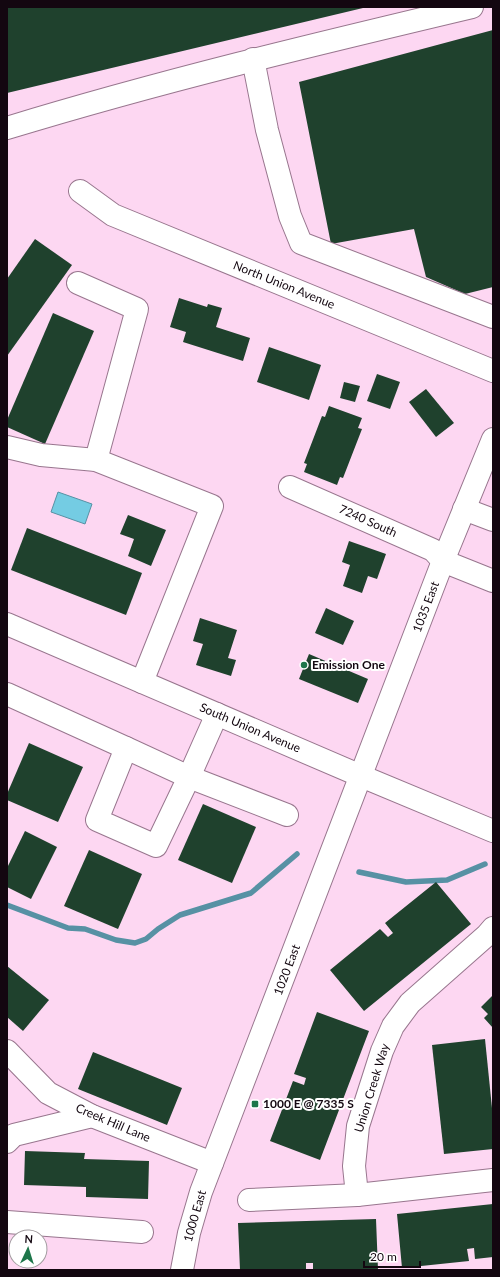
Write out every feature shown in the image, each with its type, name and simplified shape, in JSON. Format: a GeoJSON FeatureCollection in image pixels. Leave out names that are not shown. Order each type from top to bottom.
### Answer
{"type":"FeatureCollection","features":[{"type":"Feature","properties":{"kind":"street"},"geometry":{"type":"LineString","coordinates":[[7,128],[81,105],[253,59],[472,7]]}},
{"type":"Feature","properties":{"kind":"street"},"geometry":{"type":"LineString","coordinates":[[253,59],[267,130],[290,216],[301,244],[493,317]]}},
{"type":"Feature","properties":{"kind":"street","name":"North Union Avenue"},"geometry":{"type":"LineString","coordinates":[[80,191],[113,215],[493,371]]}},
{"type":"Feature","properties":{"kind":"street"},"geometry":{"type":"LineString","coordinates":[[78,283],[137,309],[96,460]]}},
{"type":"Feature","properties":{"kind":"street","name":"1035 East"},"geometry":{"type":"LineString","coordinates":[[361,776],[443,561],[493,438]]}},
{"type":"Feature","properties":{"kind":"street"},"geometry":{"type":"LineString","coordinates":[[7,447],[41,455],[96,460],[212,506],[142,682]]}},
{"type":"Feature","properties":{"kind":"street","name":"7240 South"},"geometry":{"type":"LineString","coordinates":[[290,487],[433,550],[443,561]]}},
{"type":"Feature","properties":{"kind":"street"},"geometry":{"type":"LineString","coordinates":[[464,509],[493,520]]}},
{"type":"Feature","properties":{"kind":"street"},"geometry":{"type":"LineString","coordinates":[[443,561],[493,581]]}},
{"type":"Feature","properties":{"kind":"street","name":"South Union Avenue"},"geometry":{"type":"LineString","coordinates":[[7,624],[493,831]]}},
{"type":"Feature","properties":{"kind":"street"},"geometry":{"type":"LineString","coordinates":[[7,694],[189,777],[287,815]]}},
{"type":"Feature","properties":{"kind":"street"},"geometry":{"type":"LineString","coordinates":[[126,748],[97,820],[156,846],[217,714]]}},
{"type":"Feature","properties":{"kind":"street","name":"1020 East"},"geometry":{"type":"LineString","coordinates":[[212,1163],[361,776]]}},
{"type":"Feature","properties":{"kind":"street","name":"Union Creek Way"},"geometry":{"type":"LineString","coordinates":[[357,1195],[354,1166],[358,1126],[382,1051],[393,1026],[410,1003],[493,928]]}},
{"type":"Feature","properties":{"kind":"street","name":"Creek Hill Lane"},"geometry":{"type":"LineString","coordinates":[[7,1051],[48,1092],[92,1116],[212,1163]]}},
{"type":"Feature","properties":{"kind":"street"},"geometry":{"type":"LineString","coordinates":[[7,1142],[14,1135],[92,1116]]}},
{"type":"Feature","properties":{"kind":"street","name":"1000 East"},"geometry":{"type":"LineString","coordinates":[[182,1270],[189,1233],[201,1192],[212,1163]]}},
{"type":"Feature","properties":{"kind":"street"},"geometry":{"type":"LineString","coordinates":[[249,1200],[357,1195],[493,1180]]}},
{"type":"Feature","properties":{"kind":"street"},"geometry":{"type":"LineString","coordinates":[[7,1222],[142,1232]]}},
{"type":"Feature","properties":{"kind":"water"},"geometry":{"type":"Polygon","coordinates":[[[58,492],[92,504],[85,524],[51,512],[58,492]]]}},
{"type":"Feature","properties":{"kind":"building"},"geometry":{"type":"Polygon","coordinates":[[[7,7],[363,7],[363,8],[7,93],[7,7]]]}},
{"type":"Feature","properties":{"kind":"building"},"geometry":{"type":"Polygon","coordinates":[[[493,30],[493,287],[465,294],[426,277],[414,229],[331,244],[299,82],[493,30]]]}},
{"type":"Feature","properties":{"kind":"building"},"geometry":{"type":"Polygon","coordinates":[[[35,239],[72,265],[7,356],[7,279],[35,239]]]}},
{"type":"Feature","properties":{"kind":"building"},"geometry":{"type":"Polygon","coordinates":[[[179,298],[207,307],[208,304],[222,308],[216,327],[250,338],[243,361],[183,342],[186,332],[170,327],[179,298]]]}},
{"type":"Feature","properties":{"kind":"building"},"geometry":{"type":"Polygon","coordinates":[[[53,313],[94,331],[45,444],[7,427],[7,420],[53,313]]]}},
{"type":"Feature","properties":{"kind":"building"},"geometry":{"type":"Polygon","coordinates":[[[269,347],[321,365],[309,400],[257,382],[269,347]]]}},
{"type":"Feature","properties":{"kind":"building"},"geometry":{"type":"Polygon","coordinates":[[[377,374],[400,382],[390,409],[367,401],[377,374]]]}},
{"type":"Feature","properties":{"kind":"building"},"geometry":{"type":"Polygon","coordinates":[[[344,382],[360,386],[355,402],[340,398],[344,382]]]}},
{"type":"Feature","properties":{"kind":"building"},"geometry":{"type":"Polygon","coordinates":[[[426,389],[454,423],[436,437],[409,402],[426,389]]]}},
{"type":"Feature","properties":{"kind":"building"},"geometry":{"type":"Polygon","coordinates":[[[329,406],[362,418],[358,428],[362,429],[343,478],[340,477],[337,485],[304,472],[307,464],[304,463],[322,416],[325,417],[329,406]]]}},
{"type":"Feature","properties":{"kind":"building"},"geometry":{"type":"Polygon","coordinates":[[[128,515],[166,530],[151,566],[128,556],[134,539],[120,534],[128,515]]]}},
{"type":"Feature","properties":{"kind":"building"},"geometry":{"type":"Polygon","coordinates":[[[27,528],[142,573],[126,615],[11,570],[27,528]]]}},
{"type":"Feature","properties":{"kind":"building"},"geometry":{"type":"Polygon","coordinates":[[[349,541],[386,554],[377,579],[368,576],[362,593],[343,586],[350,565],[342,562],[349,541]]]}},
{"type":"Feature","properties":{"kind":"building"},"geometry":{"type":"Polygon","coordinates":[[[326,608],[354,621],[343,645],[315,633],[326,608]]]}},
{"type":"Feature","properties":{"kind":"building"},"geometry":{"type":"Polygon","coordinates":[[[200,618],[237,630],[228,658],[236,660],[231,676],[196,665],[203,644],[193,641],[200,618]]]}},
{"type":"Feature","properties":{"kind":"building"},"geometry":{"type":"Polygon","coordinates":[[[309,654],[368,679],[358,703],[299,679],[309,654]]]}},
{"type":"Feature","properties":{"kind":"building"},"geometry":{"type":"Polygon","coordinates":[[[29,743],[83,767],[58,822],[7,800],[7,794],[29,743]]]}},
{"type":"Feature","properties":{"kind":"building"},"geometry":{"type":"Polygon","coordinates":[[[203,804],[256,827],[232,883],[178,860],[203,804]]]}},
{"type":"Feature","properties":{"kind":"building"},"geometry":{"type":"Polygon","coordinates":[[[25,831],[57,847],[31,899],[7,887],[7,868],[25,831]]]}},
{"type":"Feature","properties":{"kind":"building"},"geometry":{"type":"Polygon","coordinates":[[[89,850],[142,874],[118,929],[64,906],[89,850]]]}},
{"type":"Feature","properties":{"kind":"building"},"geometry":{"type":"Polygon","coordinates":[[[436,882],[471,924],[364,1011],[330,970],[380,929],[388,937],[393,933],[385,923],[436,882]]]}},
{"type":"Feature","properties":{"kind":"building"},"geometry":{"type":"Polygon","coordinates":[[[7,966],[49,1000],[23,1031],[7,1017],[7,966]]]}},
{"type":"Feature","properties":{"kind":"building"},"geometry":{"type":"Polygon","coordinates":[[[493,995],[493,1028],[484,1018],[488,1014],[481,1007],[493,995]]]}},
{"type":"Feature","properties":{"kind":"building"},"geometry":{"type":"Polygon","coordinates":[[[317,1012],[369,1031],[320,1160],[270,1141],[293,1081],[304,1085],[306,1078],[294,1074],[317,1012]]]}},
{"type":"Feature","properties":{"kind":"building"},"geometry":{"type":"Polygon","coordinates":[[[485,1039],[493,1118],[493,1149],[444,1154],[432,1045],[485,1039]]]}},
{"type":"Feature","properties":{"kind":"building"},"geometry":{"type":"Polygon","coordinates":[[[93,1052],[182,1088],[167,1125],[78,1089],[93,1052]]]}},
{"type":"Feature","properties":{"kind":"building"},"geometry":{"type":"Polygon","coordinates":[[[25,1151],[85,1153],[84,1159],[149,1161],[148,1199],[86,1197],[86,1187],[24,1185],[25,1151]]]}},
{"type":"Feature","properties":{"kind":"building"},"geometry":{"type":"Polygon","coordinates":[[[493,1204],[493,1257],[475,1259],[474,1248],[467,1249],[469,1261],[402,1268],[397,1214],[493,1204]]]}},
{"type":"Feature","properties":{"kind":"building"},"geometry":{"type":"Polygon","coordinates":[[[376,1219],[378,1270],[313,1270],[313,1263],[306,1263],[306,1270],[240,1270],[238,1223],[376,1219]]]}},
{"type":"Feature","properties":{"kind":"waterway"},"geometry":{"type":"LineString","coordinates":[[7,905],[68,928],[85,929],[116,940],[135,943],[146,939],[158,929],[180,915],[251,893],[297,854]]}},
{"type":"Feature","properties":{"kind":"waterway"},"geometry":{"type":"LineString","coordinates":[[359,872],[406,882],[447,880],[485,864]]}},
{"type":"Feature","properties":{"kind":"place","name":"Emission One"},"geometry":{"type":"Point","coordinates":[304,665]}},
{"type":"Feature","properties":{"kind":"place","name":"1000 E @ 7335 S"},"geometry":{"type":"Point","coordinates":[255,1104]}}]}
